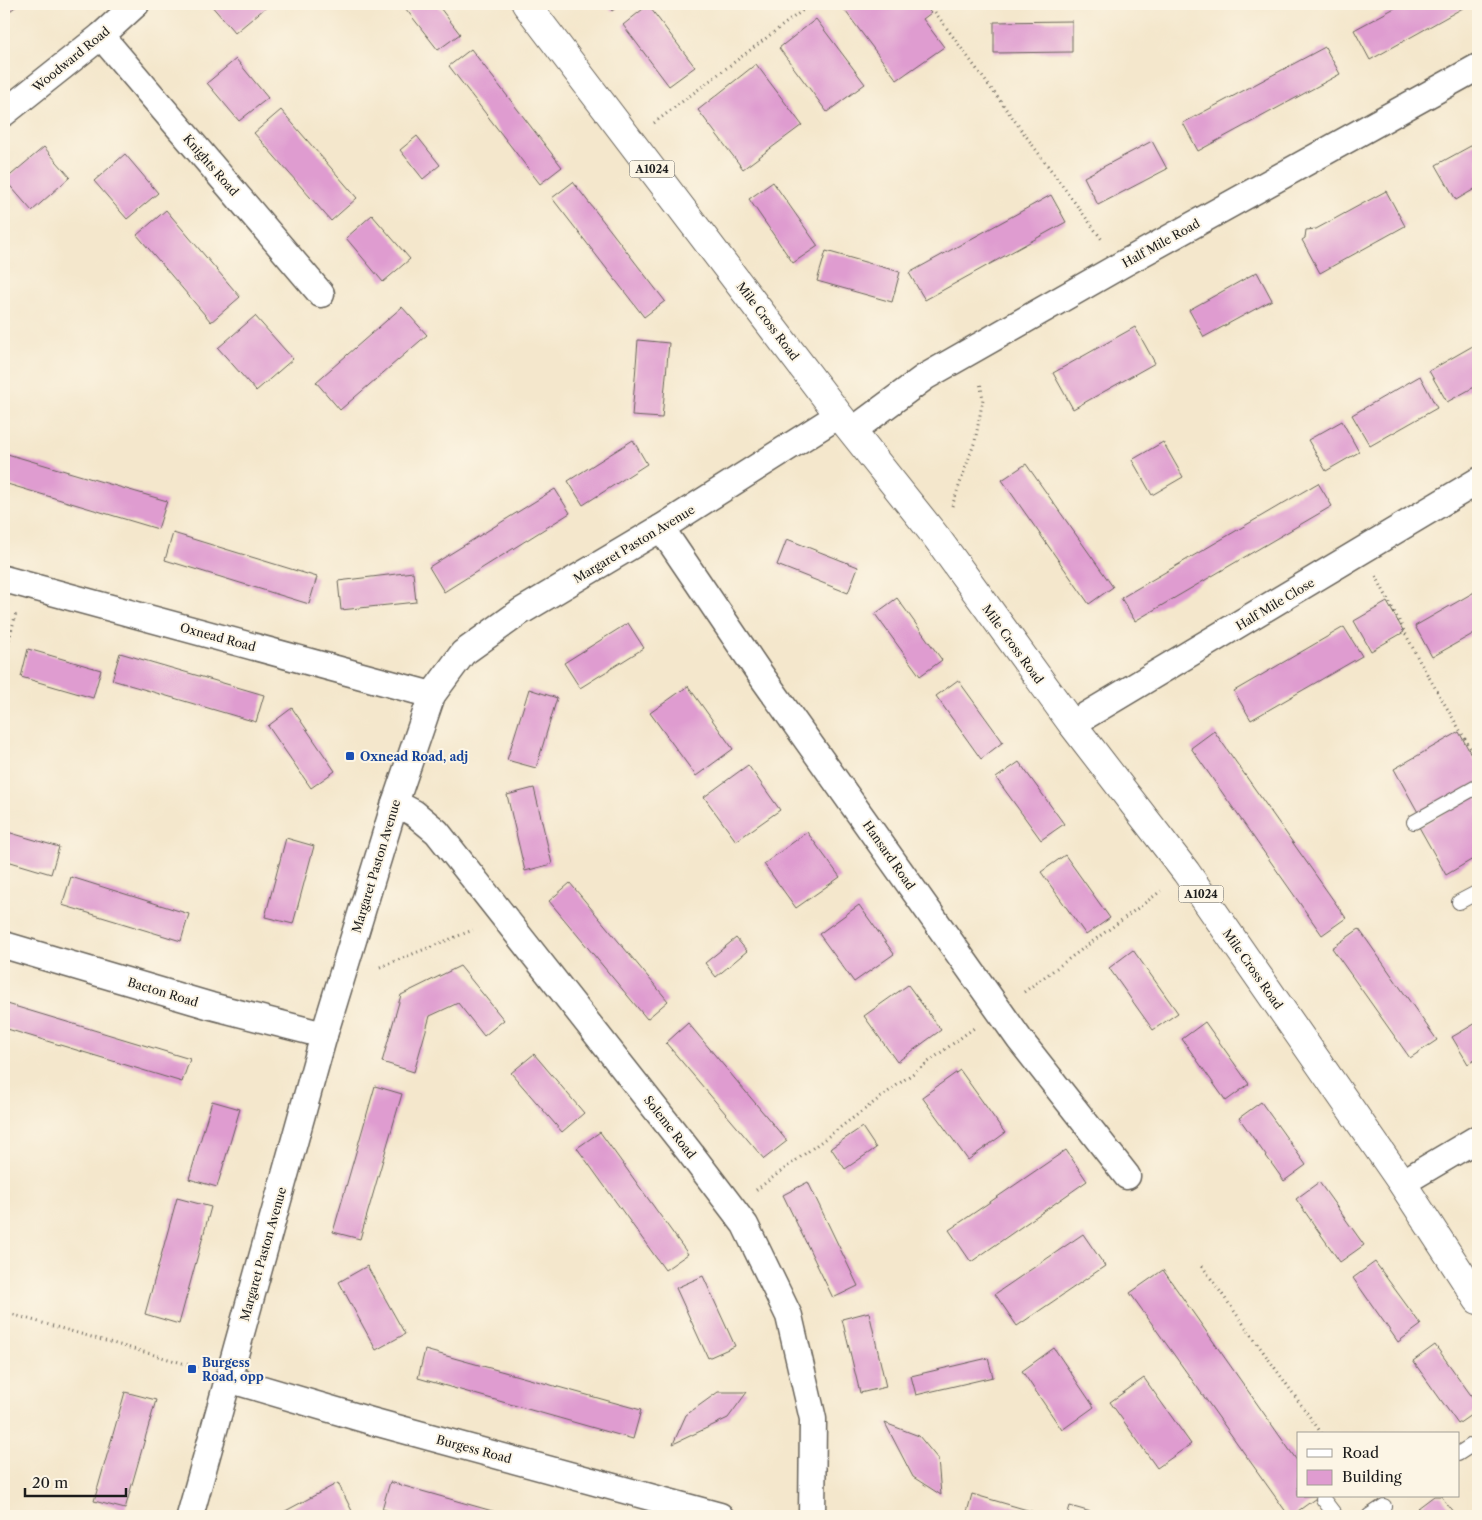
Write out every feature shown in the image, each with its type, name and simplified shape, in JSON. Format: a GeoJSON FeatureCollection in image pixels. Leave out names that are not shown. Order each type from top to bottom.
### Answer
{"type":"FeatureCollection","features":[{"type":"Feature","properties":{"kind":"main road","name":"Mile Cross Road"},"geometry":{"type":"LineString","coordinates":[[526,4],[846,423],[937,538],[1072,724],[1186,872],[1402,1183],[1478,1300]]}},
{"type":"Feature","properties":{"kind":"street","name":"Woodward Road"},"geometry":{"type":"LineString","coordinates":[[4,113],[101,36],[136,4]]}},
{"type":"Feature","properties":{"kind":"street","name":"Knights Road"},"geometry":{"type":"LineString","coordinates":[[101,36],[321,294]]}},
{"type":"Feature","properties":{"kind":"street","name":"Half Mile Road"},"geometry":{"type":"LineString","coordinates":[[846,423],[1121,265],[1478,67]]}},
{"type":"Feature","properties":{"kind":"street","name":"Margaret Paston Avenue"},"geometry":{"type":"LineString","coordinates":[[190,1516],[324,1035],[395,803],[432,695],[463,654],[520,612],[661,528],[846,423]]}},
{"type":"Feature","properties":{"kind":"street","name":"Half Mile Close"},"geometry":{"type":"LineString","coordinates":[[1072,724],[1363,552],[1478,481]]}},
{"type":"Feature","properties":{"kind":"street","name":"Hansard Road"},"geometry":{"type":"LineString","coordinates":[[661,528],[758,671],[1020,1040],[1127,1176]]}},
{"type":"Feature","properties":{"kind":"street","name":"Oxnead Road"},"geometry":{"type":"LineString","coordinates":[[13,582],[432,695]]}},
{"type":"Feature","properties":{"kind":"street","name":"Soleme Road"},"geometry":{"type":"LineString","coordinates":[[395,803],[414,813],[437,832],[745,1225],[789,1316],[813,1419],[812,1516]]}},
{"type":"Feature","properties":{"kind":"street","name":"Bacton Road"},"geometry":{"type":"LineString","coordinates":[[4,945],[211,1006],[324,1035]]}},
{"type":"Feature","properties":{"kind":"street"},"geometry":{"type":"LineString","coordinates":[[1402,1183],[1478,1138]]}},
{"type":"Feature","properties":{"kind":"street","name":"Burgess Road"},"geometry":{"type":"LineString","coordinates":[[228,1379],[371,1421],[720,1516]]}},
{"type":"Feature","properties":{"kind":"lane"},"geometry":{"type":"LineString","coordinates":[[1414,822],[1478,786]]}},
{"type":"Feature","properties":{"kind":"lane"},"geometry":{"type":"LineString","coordinates":[[1459,902],[1478,892]]}},
{"type":"Feature","properties":{"kind":"lane"},"geometry":{"type":"LineString","coordinates":[[1460,1453],[1478,1441]]}},
{"type":"Feature","properties":{"kind":"lane"},"geometry":{"type":"LineString","coordinates":[[1323,1499],[1336,1516]]}},
{"type":"Feature","properties":{"kind":"lane"},"geometry":{"type":"LineString","coordinates":[[1370,1516],[1384,1506]]}},
{"type":"Feature","properties":{"kind":"path"},"geometry":{"type":"LineString","coordinates":[[630,140],[811,4]]}},
{"type":"Feature","properties":{"kind":"path"},"geometry":{"type":"LineString","coordinates":[[929,4],[1121,265]]}},
{"type":"Feature","properties":{"kind":"path"},"geometry":{"type":"LineString","coordinates":[[937,538],[950,512],[975,441],[983,399],[974,349]]}},
{"type":"Feature","properties":{"kind":"path"},"geometry":{"type":"LineString","coordinates":[[1363,552],[1420,662],[1478,762]]}},
{"type":"Feature","properties":{"kind":"path"},"geometry":{"type":"LineString","coordinates":[[4,659],[13,582]]}},
{"type":"Feature","properties":{"kind":"path"},"geometry":{"type":"LineString","coordinates":[[1040,981],[1186,872]]}},
{"type":"Feature","properties":{"kind":"path"},"geometry":{"type":"LineString","coordinates":[[380,967],[473,930]]}},
{"type":"Feature","properties":{"kind":"path"},"geometry":{"type":"LineString","coordinates":[[753,1192],[999,1009]]}},
{"type":"Feature","properties":{"kind":"path"},"geometry":{"type":"LineString","coordinates":[[1202,1266],[1321,1432]]}},
{"type":"Feature","properties":{"kind":"path"},"geometry":{"type":"LineString","coordinates":[[4,1312],[194,1366]]}},
{"type":"Feature","properties":{"kind":"building"},"geometry":{"type":"Polygon","coordinates":[[[4,4],[19,4],[10,11],[4,4]]]}},
{"type":"Feature","properties":{"kind":"building"},"geometry":{"type":"Polygon","coordinates":[[[210,4],[270,4],[235,33],[210,4]]]}},
{"type":"Feature","properties":{"kind":"building"},"geometry":{"type":"Polygon","coordinates":[[[402,4],[437,4],[460,34],[438,50],[402,4]]]}},
{"type":"Feature","properties":{"kind":"building"},"geometry":{"type":"Polygon","coordinates":[[[607,4],[621,4],[612,11],[607,4]]]}},
{"type":"Feature","properties":{"kind":"building"},"geometry":{"type":"Polygon","coordinates":[[[840,4],[923,4],[931,13],[923,19],[944,47],[897,80],[840,4]]]}},
{"type":"Feature","properties":{"kind":"building"},"geometry":{"type":"Polygon","coordinates":[[[1402,4],[1470,4],[1370,60],[1354,30],[1402,4]]]}},
{"type":"Feature","properties":{"kind":"building"},"geometry":{"type":"Polygon","coordinates":[[[648,5],[695,67],[669,86],[623,25],[648,5]]]}},
{"type":"Feature","properties":{"kind":"building"},"geometry":{"type":"Polygon","coordinates":[[[816,19],[865,84],[827,112],[779,48],[816,19]]]}},
{"type":"Feature","properties":{"kind":"building"},"geometry":{"type":"Polygon","coordinates":[[[1072,21],[1072,52],[994,53],[994,22],[1072,21]]]}},
{"type":"Feature","properties":{"kind":"building"},"geometry":{"type":"Polygon","coordinates":[[[1325,47],[1340,74],[1198,151],[1183,123],[1325,47]]]}},
{"type":"Feature","properties":{"kind":"building"},"geometry":{"type":"Polygon","coordinates":[[[471,49],[562,167],[540,184],[449,66],[471,49]]]}},
{"type":"Feature","properties":{"kind":"building"},"geometry":{"type":"Polygon","coordinates":[[[236,59],[268,98],[239,121],[207,83],[236,59]]]}},
{"type":"Feature","properties":{"kind":"building"},"geometry":{"type":"Polygon","coordinates":[[[756,64],[802,125],[743,169],[698,110],[756,64]]]}},
{"type":"Feature","properties":{"kind":"building"},"geometry":{"type":"Polygon","coordinates":[[[281,110],[357,198],[331,221],[254,133],[281,110]]]}},
{"type":"Feature","properties":{"kind":"building"},"geometry":{"type":"Polygon","coordinates":[[[417,136],[440,165],[423,179],[400,150],[417,136]]]}},
{"type":"Feature","properties":{"kind":"building"},"geometry":{"type":"Polygon","coordinates":[[[1152,141],[1167,169],[1098,205],[1084,177],[1152,141]]]}},
{"type":"Feature","properties":{"kind":"building"},"geometry":{"type":"Polygon","coordinates":[[[1478,142],[1478,187],[1456,200],[1436,165],[1478,142]]]}},
{"type":"Feature","properties":{"kind":"building"},"geometry":{"type":"Polygon","coordinates":[[[44,147],[70,177],[32,211],[5,180],[44,147]]]}},
{"type":"Feature","properties":{"kind":"building"},"geometry":{"type":"Polygon","coordinates":[[[125,154],[158,193],[127,219],[94,181],[125,154]]]}},
{"type":"Feature","properties":{"kind":"building"},"geometry":{"type":"Polygon","coordinates":[[[573,182],[665,301],[644,317],[552,198],[573,182]]]}},
{"type":"Feature","properties":{"kind":"building"},"geometry":{"type":"Polygon","coordinates":[[[773,182],[818,246],[793,263],[749,199],[773,182]]]}},
{"type":"Feature","properties":{"kind":"building"},"geometry":{"type":"Polygon","coordinates":[[[1386,191],[1405,226],[1320,273],[1302,240],[1305,238],[1306,230],[1316,229],[1386,191]]]}},
{"type":"Feature","properties":{"kind":"building"},"geometry":{"type":"Polygon","coordinates":[[[1051,195],[1066,222],[925,300],[909,273],[1051,195]]]}},
{"type":"Feature","properties":{"kind":"building"},"geometry":{"type":"Polygon","coordinates":[[[166,210],[240,297],[211,322],[137,235],[166,210]]]}},
{"type":"Feature","properties":{"kind":"building"},"geometry":{"type":"Polygon","coordinates":[[[372,215],[410,259],[383,282],[346,238],[372,215]]]}},
{"type":"Feature","properties":{"kind":"building"},"geometry":{"type":"Polygon","coordinates":[[[4,217],[10,224],[4,230],[4,217]]]}},
{"type":"Feature","properties":{"kind":"building"},"geometry":{"type":"Polygon","coordinates":[[[826,251],[900,272],[892,302],[817,281],[826,251]]]}},
{"type":"Feature","properties":{"kind":"building"},"geometry":{"type":"Polygon","coordinates":[[[1257,272],[1272,300],[1204,337],[1189,310],[1257,272]]]}},
{"type":"Feature","properties":{"kind":"building"},"geometry":{"type":"Polygon","coordinates":[[[402,307],[427,335],[340,410],[316,382],[402,307]]]}},
{"type":"Feature","properties":{"kind":"building"},"geometry":{"type":"Polygon","coordinates":[[[255,316],[293,359],[256,391],[218,348],[255,316]]]}},
{"type":"Feature","properties":{"kind":"building"},"geometry":{"type":"Polygon","coordinates":[[[1135,327],[1155,363],[1073,409],[1053,373],[1135,327]]]}},
{"type":"Feature","properties":{"kind":"building"},"geometry":{"type":"Polygon","coordinates":[[[638,340],[669,343],[662,418],[632,416],[638,340]]]}},
{"type":"Feature","properties":{"kind":"building"},"geometry":{"type":"Polygon","coordinates":[[[1478,343],[1478,385],[1447,402],[1429,371],[1478,343]]]}},
{"type":"Feature","properties":{"kind":"building"},"geometry":{"type":"Polygon","coordinates":[[[1420,376],[1437,408],[1370,446],[1352,415],[1420,376]]]}},
{"type":"Feature","properties":{"kind":"building"},"geometry":{"type":"Polygon","coordinates":[[[1342,421],[1359,452],[1326,471],[1308,440],[1342,421]]]}},
{"type":"Feature","properties":{"kind":"building"},"geometry":{"type":"Polygon","coordinates":[[[633,440],[647,464],[583,505],[568,481],[633,440]]]}},
{"type":"Feature","properties":{"kind":"building"},"geometry":{"type":"Polygon","coordinates":[[[1163,442],[1183,477],[1152,495],[1132,460],[1163,442]]]}},
{"type":"Feature","properties":{"kind":"building"},"geometry":{"type":"Polygon","coordinates":[[[4,453],[167,501],[158,529],[4,483],[4,453]]]}},
{"type":"Feature","properties":{"kind":"building"},"geometry":{"type":"Polygon","coordinates":[[[1026,464],[1113,587],[1089,604],[1002,480],[1026,464]]]}},
{"type":"Feature","properties":{"kind":"building"},"geometry":{"type":"Polygon","coordinates":[[[1318,483],[1332,506],[1135,621],[1121,598],[1318,483]]]}},
{"type":"Feature","properties":{"kind":"building"},"geometry":{"type":"Polygon","coordinates":[[[555,489],[570,513],[444,592],[429,567],[555,489]]]}},
{"type":"Feature","properties":{"kind":"building"},"geometry":{"type":"Polygon","coordinates":[[[173,533],[317,577],[309,604],[165,560],[173,533]]]}},
{"type":"Feature","properties":{"kind":"building"},"geometry":{"type":"Polygon","coordinates":[[[787,539],[858,567],[848,593],[777,565],[787,539]]]}},
{"type":"Feature","properties":{"kind":"building"},"geometry":{"type":"Polygon","coordinates":[[[413,572],[416,602],[341,610],[338,581],[413,572]]]}},
{"type":"Feature","properties":{"kind":"building"},"geometry":{"type":"Polygon","coordinates":[[[1478,590],[1478,631],[1432,657],[1415,626],[1478,590]]]}},
{"type":"Feature","properties":{"kind":"building"},"geometry":{"type":"Polygon","coordinates":[[[897,598],[942,660],[920,676],[875,614],[897,598]]]}},
{"type":"Feature","properties":{"kind":"building"},"geometry":{"type":"Polygon","coordinates":[[[1387,602],[1404,632],[1371,651],[1354,621],[1387,602]]]}},
{"type":"Feature","properties":{"kind":"building"},"geometry":{"type":"Polygon","coordinates":[[[628,623],[644,648],[580,688],[564,663],[628,623]]]}},
{"type":"Feature","properties":{"kind":"building"},"geometry":{"type":"Polygon","coordinates":[[[1344,627],[1362,656],[1251,720],[1234,691],[1344,627]]]}},
{"type":"Feature","properties":{"kind":"building"},"geometry":{"type":"Polygon","coordinates":[[[28,649],[101,670],[93,698],[21,677],[28,649]]]}},
{"type":"Feature","properties":{"kind":"building"},"geometry":{"type":"Polygon","coordinates":[[[120,653],[264,695],[256,722],[112,680],[120,653]]]}},
{"type":"Feature","properties":{"kind":"building"},"geometry":{"type":"Polygon","coordinates":[[[958,680],[1003,742],[981,759],[936,696],[958,680]]]}},
{"type":"Feature","properties":{"kind":"building"},"geometry":{"type":"Polygon","coordinates":[[[688,686],[733,749],[696,776],[650,713],[688,686]]]}},
{"type":"Feature","properties":{"kind":"building"},"geometry":{"type":"Polygon","coordinates":[[[529,689],[557,698],[536,768],[507,760],[529,689]]]}},
{"type":"Feature","properties":{"kind":"building"},"geometry":{"type":"Polygon","coordinates":[[[292,708],[335,771],[311,788],[268,726],[292,708]]]}},
{"type":"Feature","properties":{"kind":"building"},"geometry":{"type":"Polygon","coordinates":[[[1214,731],[1346,918],[1322,935],[1191,748],[1214,731]]]}},
{"type":"Feature","properties":{"kind":"building"},"geometry":{"type":"Polygon","coordinates":[[[1459,732],[1478,767],[1478,783],[1420,816],[1394,769],[1459,732]]]}},
{"type":"Feature","properties":{"kind":"building"},"geometry":{"type":"Polygon","coordinates":[[[1019,762],[1064,824],[1041,840],[996,778],[1019,762]]]}},
{"type":"Feature","properties":{"kind":"building"},"geometry":{"type":"Polygon","coordinates":[[[748,765],[780,810],[736,841],[704,797],[748,765]]]}},
{"type":"Feature","properties":{"kind":"building"},"geometry":{"type":"Polygon","coordinates":[[[534,788],[552,864],[525,871],[507,795],[534,788]]]}},
{"type":"Feature","properties":{"kind":"building"},"geometry":{"type":"Polygon","coordinates":[[[1478,794],[1478,856],[1446,875],[1419,827],[1478,794]]]}},
{"type":"Feature","properties":{"kind":"building"},"geometry":{"type":"Polygon","coordinates":[[[4,831],[59,847],[51,874],[4,860],[4,831]]]}},
{"type":"Feature","properties":{"kind":"building"},"geometry":{"type":"Polygon","coordinates":[[[807,832],[840,877],[796,908],[764,864],[807,832]]]}},
{"type":"Feature","properties":{"kind":"building"},"geometry":{"type":"Polygon","coordinates":[[[286,838],[314,846],[293,924],[265,917],[286,838]]]}},
{"type":"Feature","properties":{"kind":"building"},"geometry":{"type":"Polygon","coordinates":[[[1065,855],[1110,918],[1086,935],[1041,872],[1065,855]]]}},
{"type":"Feature","properties":{"kind":"building"},"geometry":{"type":"Polygon","coordinates":[[[71,877],[189,914],[181,941],[62,905],[71,877]]]}},
{"type":"Feature","properties":{"kind":"building"},"geometry":{"type":"Polygon","coordinates":[[[570,883],[668,1001],[647,1019],[549,901],[570,883]]]}},
{"type":"Feature","properties":{"kind":"building"},"geometry":{"type":"Polygon","coordinates":[[[859,905],[894,954],[854,982],[819,934],[859,905]]]}},
{"type":"Feature","properties":{"kind":"building"},"geometry":{"type":"Polygon","coordinates":[[[1359,929],[1437,1040],[1410,1058],[1332,948],[1359,929]]]}},
{"type":"Feature","properties":{"kind":"building"},"geometry":{"type":"Polygon","coordinates":[[[736,938],[747,951],[716,977],[705,963],[736,938]]]}},
{"type":"Feature","properties":{"kind":"building"},"geometry":{"type":"Polygon","coordinates":[[[1133,950],[1178,1013],[1153,1030],[1109,968],[1133,950]]]}},
{"type":"Feature","properties":{"kind":"building"},"geometry":{"type":"Polygon","coordinates":[[[460,966],[504,1020],[484,1036],[458,1003],[430,1016],[414,1072],[382,1062],[401,995],[460,966]]]}},
{"type":"Feature","properties":{"kind":"building"},"geometry":{"type":"Polygon","coordinates":[[[908,985],[941,1030],[897,1062],[864,1016],[908,985]]]}},
{"type":"Feature","properties":{"kind":"building"},"geometry":{"type":"Polygon","coordinates":[[[4,1003],[190,1059],[182,1082],[4,1028],[4,1003]]]}},
{"type":"Feature","properties":{"kind":"building"},"geometry":{"type":"Polygon","coordinates":[[[1205,1022],[1249,1084],[1226,1101],[1182,1039],[1205,1022]]]}},
{"type":"Feature","properties":{"kind":"building"},"geometry":{"type":"Polygon","coordinates":[[[1478,1022],[1478,1058],[1468,1064],[1452,1037],[1478,1022]]]}},
{"type":"Feature","properties":{"kind":"building"},"geometry":{"type":"Polygon","coordinates":[[[688,1023],[787,1141],[764,1159],[666,1043],[688,1023]]]}},
{"type":"Feature","properties":{"kind":"building"},"geometry":{"type":"Polygon","coordinates":[[[534,1054],[584,1113],[562,1132],[511,1073],[534,1054]]]}},
{"type":"Feature","properties":{"kind":"building"},"geometry":{"type":"Polygon","coordinates":[[[960,1070],[1005,1133],[968,1160],[922,1097],[960,1070]]]}},
{"type":"Feature","properties":{"kind":"building"},"geometry":{"type":"Polygon","coordinates":[[[375,1086],[402,1094],[360,1239],[333,1232],[375,1086]]]}},
{"type":"Feature","properties":{"kind":"building"},"geometry":{"type":"Polygon","coordinates":[[[212,1101],[240,1109],[217,1187],[189,1179],[212,1101]]]}},
{"type":"Feature","properties":{"kind":"building"},"geometry":{"type":"Polygon","coordinates":[[[1261,1102],[1306,1165],[1284,1181],[1239,1118],[1261,1102]]]}},
{"type":"Feature","properties":{"kind":"building"},"geometry":{"type":"Polygon","coordinates":[[[862,1127],[876,1148],[845,1169],[831,1148],[862,1127]]]}},
{"type":"Feature","properties":{"kind":"building"},"geometry":{"type":"Polygon","coordinates":[[[600,1132],[688,1254],[665,1270],[577,1148],[600,1132]]]}},
{"type":"Feature","properties":{"kind":"building"},"geometry":{"type":"Polygon","coordinates":[[[1066,1150],[1087,1181],[971,1262],[949,1230],[1066,1150]]]}},
{"type":"Feature","properties":{"kind":"building"},"geometry":{"type":"Polygon","coordinates":[[[808,1182],[858,1286],[833,1298],[783,1195],[808,1182]]]}},
{"type":"Feature","properties":{"kind":"building"},"geometry":{"type":"Polygon","coordinates":[[[1319,1182],[1364,1245],[1340,1262],[1296,1199],[1319,1182]]]}},
{"type":"Feature","properties":{"kind":"building"},"geometry":{"type":"Polygon","coordinates":[[[177,1198],[211,1207],[179,1324],[145,1314],[177,1198]]]}},
{"type":"Feature","properties":{"kind":"building"},"geometry":{"type":"Polygon","coordinates":[[[1083,1234],[1105,1266],[1017,1326],[995,1294],[1083,1234]]]}},
{"type":"Feature","properties":{"kind":"building"},"geometry":{"type":"Polygon","coordinates":[[[1375,1262],[1421,1325],[1398,1342],[1353,1278],[1375,1262]]]}},
{"type":"Feature","properties":{"kind":"building"},"geometry":{"type":"Polygon","coordinates":[[[367,1266],[405,1334],[376,1350],[339,1282],[367,1266]]]}},
{"type":"Feature","properties":{"kind":"building"},"geometry":{"type":"Polygon","coordinates":[[[1163,1270],[1297,1461],[1297,1498],[1316,1498],[1289,1516],[1130,1293],[1163,1270]]]}},
{"type":"Feature","properties":{"kind":"building"},"geometry":{"type":"Polygon","coordinates":[[[703,1276],[735,1346],[708,1358],[676,1288],[703,1276]]]}},
{"type":"Feature","properties":{"kind":"building"},"geometry":{"type":"Polygon","coordinates":[[[869,1312],[886,1387],[860,1393],[842,1319],[869,1312]]]}},
{"type":"Feature","properties":{"kind":"building"},"geometry":{"type":"Polygon","coordinates":[[[1435,1345],[1478,1405],[1478,1410],[1458,1424],[1413,1361],[1435,1345]]]}},
{"type":"Feature","properties":{"kind":"building"},"geometry":{"type":"Polygon","coordinates":[[[1054,1348],[1094,1407],[1062,1430],[1022,1371],[1054,1348]]]}},
{"type":"Feature","properties":{"kind":"building"},"geometry":{"type":"Polygon","coordinates":[[[425,1350],[641,1410],[633,1439],[418,1378],[425,1350]]]}},
{"type":"Feature","properties":{"kind":"building"},"geometry":{"type":"Polygon","coordinates":[[[988,1358],[993,1377],[916,1395],[911,1376],[988,1358]]]}},
{"type":"Feature","properties":{"kind":"building"},"geometry":{"type":"Polygon","coordinates":[[[1144,1378],[1191,1444],[1157,1468],[1110,1402],[1144,1378]]]}},
{"type":"Feature","properties":{"kind":"building"},"geometry":{"type":"Polygon","coordinates":[[[125,1392],[156,1400],[125,1509],[94,1501],[125,1392]]]}},
{"type":"Feature","properties":{"kind":"building"},"geometry":{"type":"Polygon","coordinates":[[[718,1392],[747,1392],[728,1418],[673,1444],[686,1415],[718,1392]]]}},
{"type":"Feature","properties":{"kind":"building"},"geometry":{"type":"Polygon","coordinates":[[[885,1423],[919,1436],[938,1459],[941,1495],[913,1477],[885,1423]]]}},
{"type":"Feature","properties":{"kind":"building"},"geometry":{"type":"Polygon","coordinates":[[[390,1482],[510,1516],[408,1516],[382,1509],[390,1482]]]}},
{"type":"Feature","properties":{"kind":"building"},"geometry":{"type":"Polygon","coordinates":[[[338,1483],[353,1513],[346,1516],[276,1516],[338,1483]]]}},
{"type":"Feature","properties":{"kind":"building"},"geometry":{"type":"Polygon","coordinates":[[[972,1494],[1048,1516],[966,1516],[972,1494]]]}},
{"type":"Feature","properties":{"kind":"building"},"geometry":{"type":"Polygon","coordinates":[[[1431,1498],[1442,1498],[1456,1516],[1425,1516],[1418,1508],[1431,1498]]]}},
{"type":"Feature","properties":{"kind":"building"},"geometry":{"type":"Polygon","coordinates":[[[1070,1506],[1105,1516],[1067,1516],[1070,1506]]]}},
{"type":"Feature","properties":{"kind":"place","name":"Oxnead Road, adj"},"geometry":{"type":"Point","coordinates":[350,756]}},
{"type":"Feature","properties":{"kind":"place","name":"Burgess Road, opp"},"geometry":{"type":"Point","coordinates":[192,1369]}}]}
